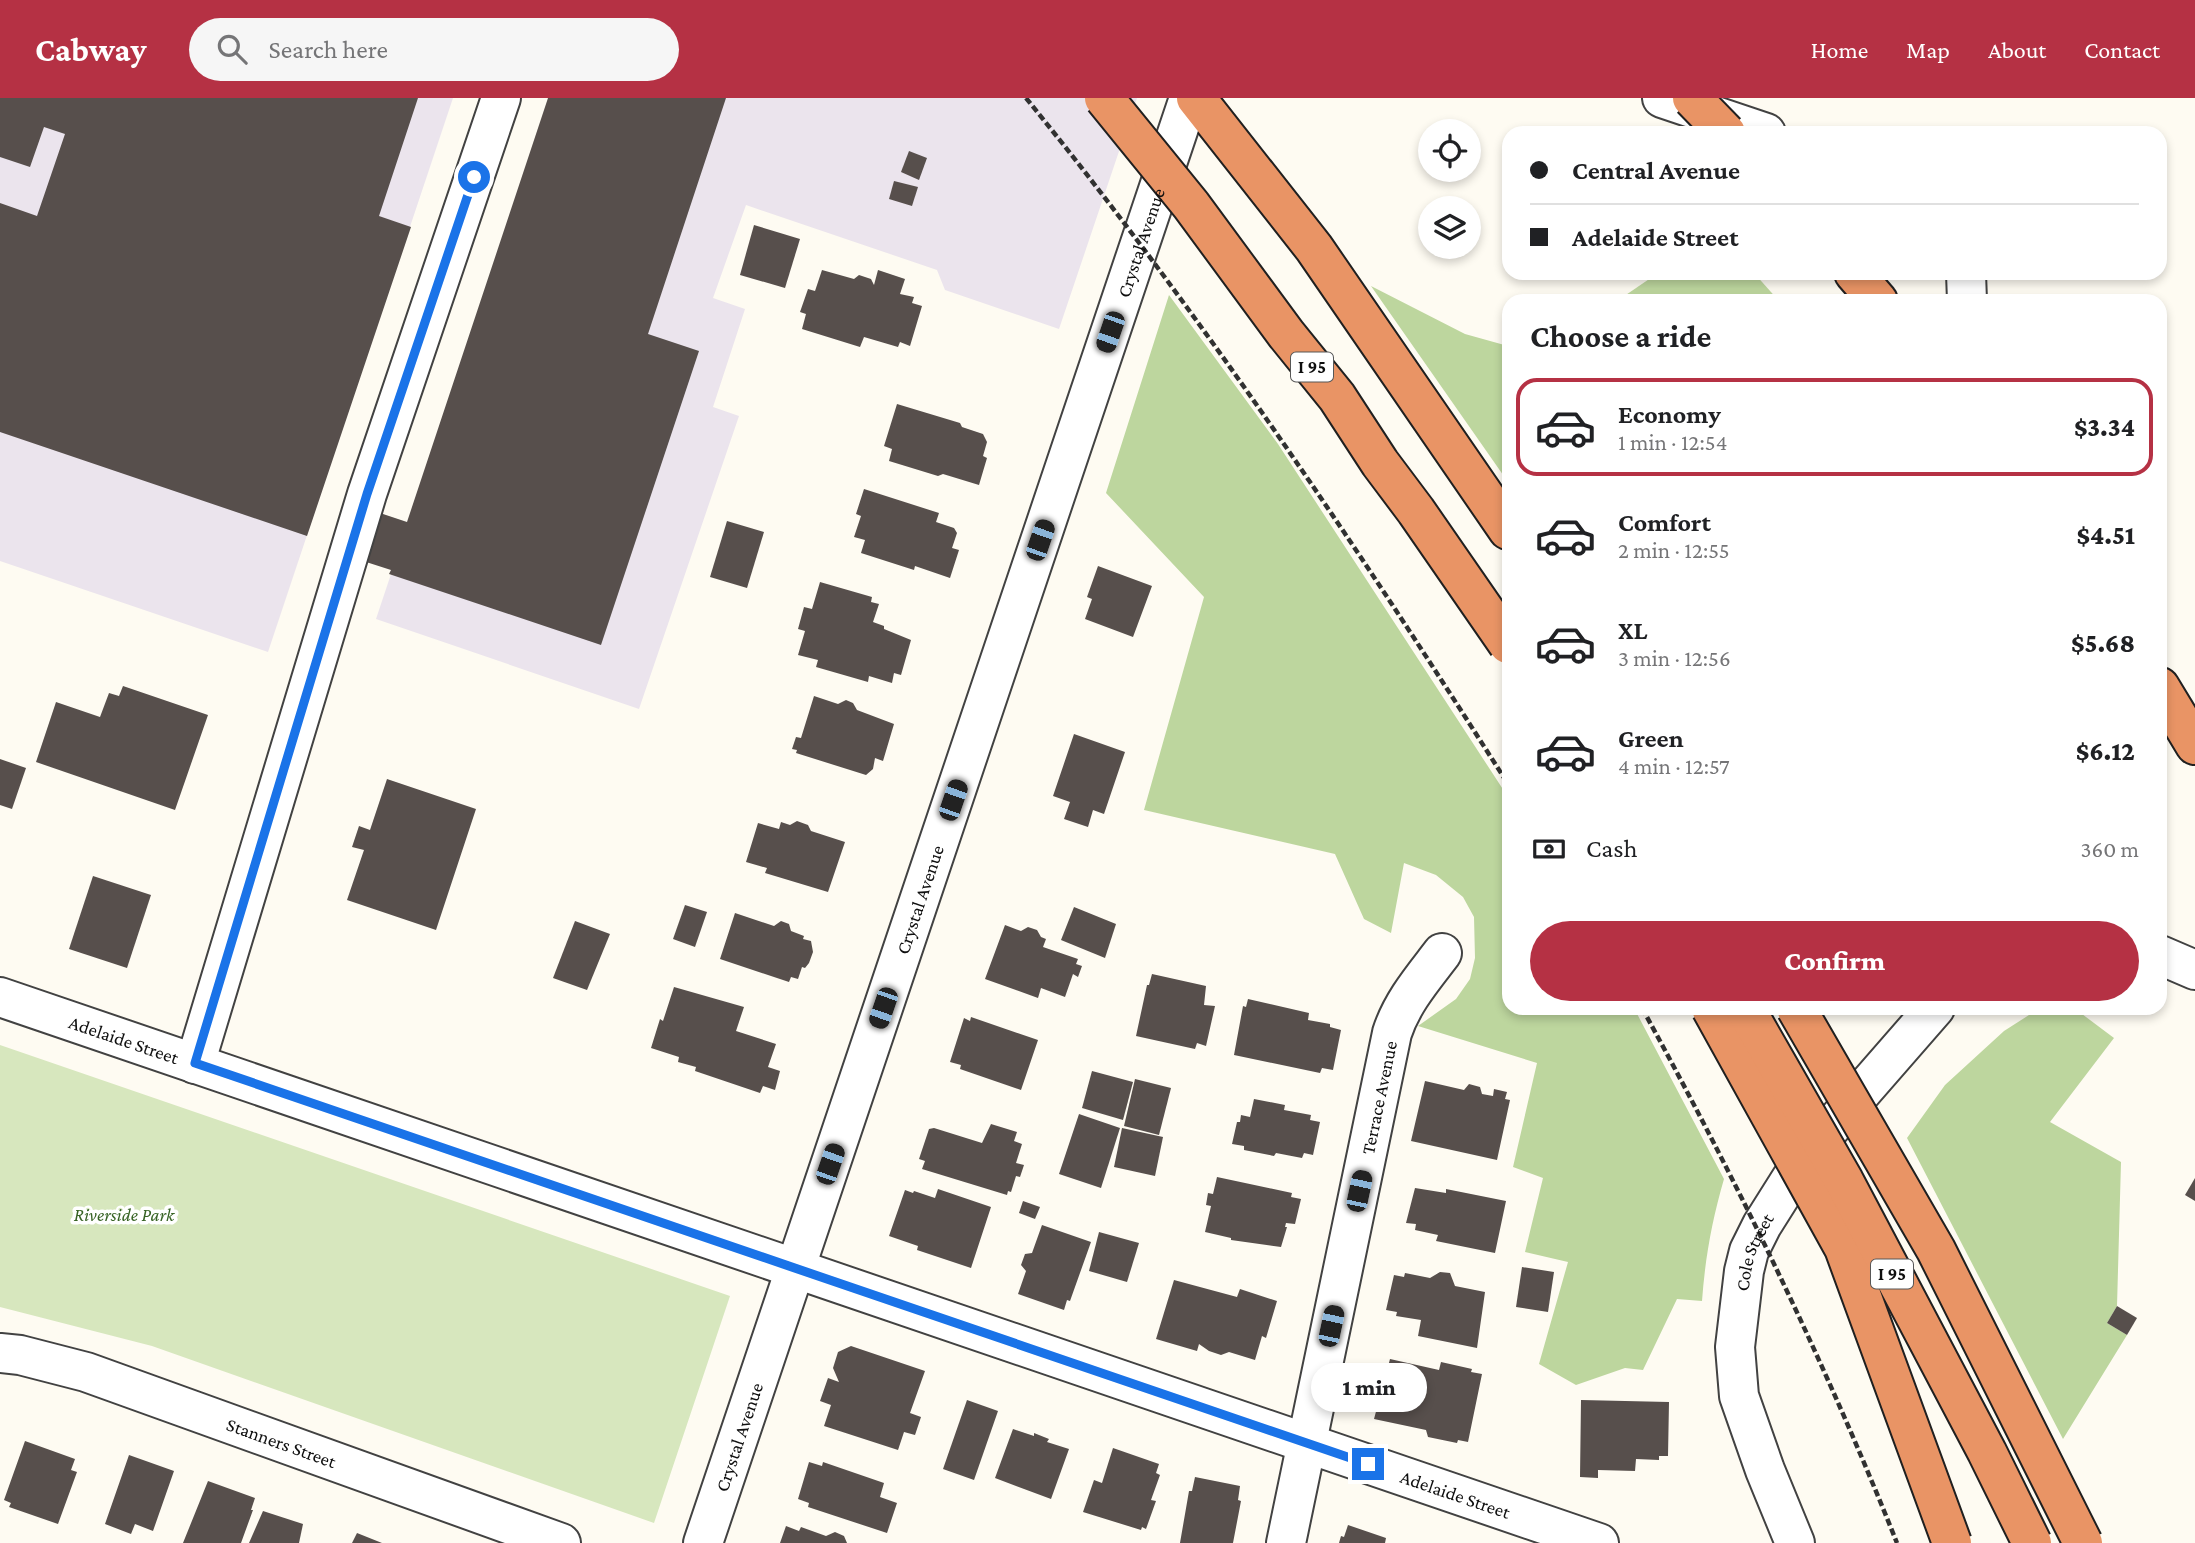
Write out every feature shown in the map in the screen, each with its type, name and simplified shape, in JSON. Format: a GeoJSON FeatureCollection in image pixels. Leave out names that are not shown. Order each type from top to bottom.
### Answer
{"type":"FeatureCollection","features":[{"type":"Feature","properties":{"kind":"highway","name":"I 95"},"geometry":{"type":"LineString","coordinates":[[1104,98],[1191,205],[1286,334],[1337,397],[1380,463],[1502,634]]}},
{"type":"Feature","properties":{"kind":"highway"},"geometry":{"type":"LineString","coordinates":[[1196,98],[1314,248],[1502,521]]}},
{"type":"Feature","properties":{"kind":"highway"},"geometry":{"type":"LineString","coordinates":[[1692,98],[1719,126]]}},
{"type":"Feature","properties":{"kind":"highway"},"geometry":{"type":"LineString","coordinates":[[1860,280],[1872,294]]}},
{"type":"Feature","properties":{"kind":"highway"},"geometry":{"type":"LineString","coordinates":[[2167,699],[2195,745]]}},
{"type":"Feature","properties":{"kind":"highway"},"geometry":{"type":"LineString","coordinates":[[1715,1015],[1844,1248],[1952,1543]]}},
{"type":"Feature","properties":{"kind":"highway","name":"I 95"},"geometry":{"type":"LineString","coordinates":[[1749,1015],[1844,1181],[2032,1543]]}},
{"type":"Feature","properties":{"kind":"highway"},"geometry":{"type":"LineString","coordinates":[[1800,1015],[1936,1250],[2083,1543]]}},
{"type":"Feature","properties":{"kind":"street"},"geometry":{"type":"LineString","coordinates":[[195,1063],[367,494],[502,98]]}},
{"type":"Feature","properties":{"kind":"street","name":"Crystal Avenue"},"geometry":{"type":"LineString","coordinates":[[703,1543],[1189,98]]}},
{"type":"Feature","properties":{"kind":"street"},"geometry":{"type":"LineString","coordinates":[[1662,98],[1745,126]]}},
{"type":"Feature","properties":{"kind":"street","name":"Terrace Avenue"},"geometry":{"type":"LineString","coordinates":[[1286,1543],[1392,1033],[1407,1000],[1442,953]]}},
{"type":"Feature","properties":{"kind":"street"},"geometry":{"type":"LineString","coordinates":[[2167,958],[2195,970]]}},
{"type":"Feature","properties":{"kind":"street","name":"Adelaide Street"},"geometry":{"type":"LineString","coordinates":[[0,997],[1600,1543]]}},
{"type":"Feature","properties":{"kind":"street","name":"Cole Street"},"geometry":{"type":"LineString","coordinates":[[1795,1543],[1739,1396],[1735,1347],[1749,1251],[1791,1180],[1826,1133],[1929,1015]]}},
{"type":"Feature","properties":{"kind":"street","name":"Stanners Street"},"geometry":{"type":"LineString","coordinates":[[0,1353],[20,1355],[86,1372],[561,1543]]}},
{"type":"Feature","properties":{"kind":"path"},"geometry":{"type":"LineString","coordinates":[[1026,98],[1147,253],[1266,416],[1378,581],[1502,775]]}},
{"type":"Feature","properties":{"kind":"path"},"geometry":{"type":"LineString","coordinates":[[1646,1015],[1702,1120],[1777,1274],[1846,1422],[1897,1543]]}},
{"type":"Feature","properties":{"kind":"shaded area"},"geometry":{"type":"Polygon","coordinates":[[[0,98],[453,98],[268,652],[0,561],[0,98]]]}},
{"type":"Feature","properties":{"kind":"shaded area"},"geometry":{"type":"Polygon","coordinates":[[[550,98],[1137,98],[1059,329],[945,290],[937,270],[746,205],[713,298],[745,309],[713,407],[739,416],[639,709],[376,619],[550,98]]]}},
{"type":"Feature","properties":{"kind":"green space"},"geometry":{"type":"Polygon","coordinates":[[[1648,280],[1760,280],[1773,294],[1627,294],[1648,280]]]}},
{"type":"Feature","properties":{"kind":"green space"},"geometry":{"type":"Polygon","coordinates":[[[1371,286],[1465,334],[1502,344],[1502,473],[1371,286]]]}},
{"type":"Feature","properties":{"kind":"green space"},"geometry":{"type":"Polygon","coordinates":[[[1169,295],[1278,444],[1502,788],[1502,1015],[1638,1015],[1724,1179],[1710,1240],[1702,1301],[1677,1299],[1643,1370],[1625,1368],[1576,1385],[1539,1364],[1568,1262],[1525,1252],[1543,1178],[1513,1167],[1537,1063],[1418,1026],[1456,999],[1470,979],[1475,958],[1474,917],[1463,897],[1436,875],[1404,863],[1391,933],[1364,919],[1335,854],[1144,810],[1204,597],[1106,493],[1169,295]]]}},
{"type":"Feature","properties":{"kind":"green space"},"geometry":{"type":"Polygon","coordinates":[[[2029,1015],[2083,1015],[2114,1038],[2050,1122],[2121,1162],[2117,1306],[2107,1323],[2127,1335],[2063,1439],[1907,1138],[1945,1085],[2004,1031],[2029,1015]]]}},
{"type":"Feature","properties":{"kind":"green space","name":"Riverside Park"},"geometry":{"type":"Polygon","coordinates":[[[0,1045],[730,1296],[654,1523],[152,1346],[0,1307],[0,1045]]]}},
{"type":"Feature","properties":{"kind":"building"},"geometry":{"type":"Polygon","coordinates":[[[0,98],[418,98],[379,216],[411,227],[307,536],[0,432],[0,203],[37,216],[65,134],[44,127],[30,167],[0,157],[0,98]]]}},
{"type":"Feature","properties":{"kind":"building"},"geometry":{"type":"Polygon","coordinates":[[[548,98],[726,98],[648,334],[699,351],[601,645],[389,574],[391,570],[363,561],[380,513],[407,522],[548,98]]]}},
{"type":"Feature","properties":{"kind":"building"},"geometry":{"type":"Polygon","coordinates":[[[909,151],[927,158],[919,180],[901,172],[909,151]]]}},
{"type":"Feature","properties":{"kind":"building"},"geometry":{"type":"Polygon","coordinates":[[[894,181],[918,187],[912,206],[889,199],[894,181]]]}},
{"type":"Feature","properties":{"kind":"building"},"geometry":{"type":"Polygon","coordinates":[[[754,225],[800,239],[785,288],[740,275],[754,225]]]}},
{"type":"Feature","properties":{"kind":"building"},"geometry":{"type":"Polygon","coordinates":[[[822,270],[854,279],[859,275],[871,279],[874,285],[878,270],[905,279],[900,294],[914,297],[912,303],[922,306],[910,346],[900,342],[898,347],[864,337],[860,347],[802,329],[806,314],[800,312],[808,289],[815,291],[822,270]]]}},
{"type":"Feature","properties":{"kind":"building"},"geometry":{"type":"Polygon","coordinates":[[[897,404],[960,423],[962,427],[983,434],[987,442],[983,456],[987,458],[979,485],[889,461],[892,449],[884,446],[897,404]]]}},
{"type":"Feature","properties":{"kind":"building"},"geometry":{"type":"Polygon","coordinates":[[[864,489],[939,513],[936,522],[954,528],[957,533],[952,548],[959,550],[950,578],[861,553],[865,540],[854,537],[861,516],[856,514],[864,489]]]}},
{"type":"Feature","properties":{"kind":"building"},"geometry":{"type":"Polygon","coordinates":[[[727,521],[764,532],[747,588],[710,577],[727,521]]]}},
{"type":"Feature","properties":{"kind":"building"},"geometry":{"type":"Polygon","coordinates":[[[1098,566],[1152,586],[1133,637],[1085,619],[1092,599],[1087,597],[1098,566]]]}},
{"type":"Feature","properties":{"kind":"building"},"geometry":{"type":"Polygon","coordinates":[[[820,582],[872,597],[871,602],[879,604],[873,622],[911,640],[901,675],[894,673],[892,683],[869,676],[868,682],[816,667],[818,660],[798,655],[805,631],[798,629],[804,607],[812,609],[820,582]]]}},
{"type":"Feature","properties":{"kind":"building"},"geometry":{"type":"Polygon","coordinates":[[[123,686],[208,715],[175,810],[36,762],[56,702],[100,717],[109,693],[119,696],[123,686]]]}},
{"type":"Feature","properties":{"kind":"building"},"geometry":{"type":"Polygon","coordinates":[[[814,696],[838,704],[846,700],[853,703],[857,710],[894,724],[883,761],[875,758],[873,769],[866,775],[796,753],[797,750],[792,749],[796,737],[801,738],[814,696]]]}},
{"type":"Feature","properties":{"kind":"building"},"geometry":{"type":"Polygon","coordinates":[[[1074,734],[1125,752],[1104,814],[1093,810],[1088,827],[1064,819],[1070,802],[1053,796],[1074,734]]]}},
{"type":"Feature","properties":{"kind":"building"},"geometry":{"type":"Polygon","coordinates":[[[0,759],[26,768],[12,809],[0,805],[0,759]]]}},
{"type":"Feature","properties":{"kind":"building"},"geometry":{"type":"Polygon","coordinates":[[[387,779],[476,809],[436,930],[347,900],[364,850],[352,847],[359,826],[370,830],[387,779]]]}},
{"type":"Feature","properties":{"kind":"building"},"geometry":{"type":"Polygon","coordinates":[[[797,821],[808,825],[811,831],[845,842],[828,892],[765,873],[767,868],[746,862],[758,823],[779,829],[781,822],[790,825],[797,821]]]}},
{"type":"Feature","properties":{"kind":"building"},"geometry":{"type":"Polygon","coordinates":[[[93,876],[151,895],[127,968],[69,949],[93,876]]]}},
{"type":"Feature","properties":{"kind":"building"},"geometry":{"type":"Polygon","coordinates":[[[685,905],[707,912],[695,947],[673,939],[685,905]]]}},
{"type":"Feature","properties":{"kind":"building"},"geometry":{"type":"Polygon","coordinates":[[[1074,907],[1116,924],[1105,958],[1061,940],[1074,907]]]}},
{"type":"Feature","properties":{"kind":"building"},"geometry":{"type":"Polygon","coordinates":[[[735,913],[774,926],[781,921],[789,924],[791,931],[804,936],[803,939],[811,941],[813,952],[809,963],[805,968],[802,967],[798,979],[791,977],[789,982],[720,959],[735,913]]]}},
{"type":"Feature","properties":{"kind":"building"},"geometry":{"type":"Polygon","coordinates":[[[575,921],[610,934],[587,990],[553,978],[575,921]]]}},
{"type":"Feature","properties":{"kind":"building"},"geometry":{"type":"Polygon","coordinates":[[[1005,925],[1021,931],[1028,927],[1037,930],[1041,937],[1046,939],[1043,947],[1078,959],[1076,964],[1082,966],[1078,977],[1073,974],[1065,997],[1041,988],[1038,998],[985,979],[1005,925]]]}},
{"type":"Feature","properties":{"kind":"building"},"geometry":{"type":"Polygon","coordinates":[[[1152,974],[1206,986],[1204,1005],[1215,1006],[1206,1046],[1197,1043],[1195,1049],[1136,1036],[1152,974]]]}},
{"type":"Feature","properties":{"kind":"building"},"geometry":{"type":"Polygon","coordinates":[[[674,987],[744,1007],[736,1031],[776,1044],[768,1067],[780,1071],[775,1090],[763,1086],[760,1093],[695,1071],[696,1067],[678,1062],[679,1057],[651,1048],[674,987]]]}},
{"type":"Feature","properties":{"kind":"building"},"geometry":{"type":"Polygon","coordinates":[[[1248,999],[1309,1013],[1308,1020],[1330,1024],[1330,1027],[1341,1030],[1333,1070],[1322,1068],[1320,1073],[1234,1055],[1243,1006],[1246,1007],[1248,999]]]}},
{"type":"Feature","properties":{"kind":"building"},"geometry":{"type":"Polygon","coordinates":[[[971,1017],[1038,1040],[1021,1090],[960,1069],[961,1065],[950,1062],[964,1018],[970,1021],[971,1017]]]}},
{"type":"Feature","properties":{"kind":"building"},"geometry":{"type":"Polygon","coordinates":[[[1092,1071],[1133,1082],[1123,1120],[1082,1108],[1092,1071]]]}},
{"type":"Feature","properties":{"kind":"building"},"geometry":{"type":"Polygon","coordinates":[[[1135,1079],[1171,1088],[1159,1135],[1124,1126],[1135,1079]]]}},
{"type":"Feature","properties":{"kind":"building"},"geometry":{"type":"Polygon","coordinates":[[[1425,1081],[1464,1090],[1469,1084],[1480,1087],[1482,1094],[1493,1096],[1494,1089],[1507,1092],[1505,1099],[1510,1100],[1497,1160],[1411,1141],[1425,1081]]]}},
{"type":"Feature","properties":{"kind":"building"},"geometry":{"type":"Polygon","coordinates":[[[1254,1099],[1285,1105],[1284,1110],[1311,1115],[1310,1120],[1320,1122],[1313,1155],[1304,1153],[1302,1158],[1276,1153],[1274,1156],[1244,1150],[1244,1146],[1232,1144],[1237,1122],[1240,1122],[1241,1115],[1250,1117],[1254,1099]]]}},
{"type":"Feature","properties":{"kind":"building"},"geometry":{"type":"Polygon","coordinates":[[[1079,1114],[1120,1128],[1101,1188],[1059,1174],[1079,1114]]]}},
{"type":"Feature","properties":{"kind":"building"},"geometry":{"type":"Polygon","coordinates":[[[991,1124],[1017,1132],[1014,1141],[1022,1144],[1016,1163],[1024,1165],[1020,1177],[1016,1176],[1011,1192],[1008,1191],[1007,1195],[922,1169],[925,1161],[919,1159],[929,1129],[934,1128],[982,1143],[991,1124]]]}},
{"type":"Feature","properties":{"kind":"building"},"geometry":{"type":"Polygon","coordinates":[[[1122,1128],[1163,1137],[1155,1176],[1114,1167],[1122,1128]]]}},
{"type":"Feature","properties":{"kind":"building"},"geometry":{"type":"Polygon","coordinates":[[[1217,1177],[1292,1193],[1291,1197],[1301,1199],[1295,1224],[1286,1223],[1281,1247],[1231,1240],[1205,1232],[1211,1206],[1206,1205],[1208,1193],[1213,1194],[1217,1177]]]}},
{"type":"Feature","properties":{"kind":"building"},"geometry":{"type":"Polygon","coordinates":[[[2195,1178],[2195,1201],[2185,1195],[2195,1178]]]}},
{"type":"Feature","properties":{"kind":"building"},"geometry":{"type":"Polygon","coordinates":[[[1415,1188],[1446,1193],[1446,1189],[1506,1201],[1495,1253],[1436,1241],[1438,1235],[1415,1230],[1416,1224],[1406,1223],[1415,1188]]]}},
{"type":"Feature","properties":{"kind":"building"},"geometry":{"type":"Polygon","coordinates":[[[938,1189],[991,1207],[971,1268],[917,1250],[918,1246],[889,1236],[905,1190],[935,1198],[938,1189]]]}},
{"type":"Feature","properties":{"kind":"building"},"geometry":{"type":"Polygon","coordinates":[[[1023,1201],[1040,1207],[1035,1219],[1019,1213],[1023,1201]]]}},
{"type":"Feature","properties":{"kind":"building"},"geometry":{"type":"Polygon","coordinates":[[[1042,1225],[1091,1242],[1070,1301],[1067,1300],[1064,1310],[1018,1294],[1026,1271],[1021,1265],[1025,1254],[1032,1253],[1042,1225]]]}},
{"type":"Feature","properties":{"kind":"building"},"geometry":{"type":"Polygon","coordinates":[[[1099,1232],[1139,1243],[1127,1282],[1089,1271],[1099,1232]]]}},
{"type":"Feature","properties":{"kind":"building"},"geometry":{"type":"Polygon","coordinates":[[[1522,1267],[1554,1272],[1548,1312],[1516,1307],[1522,1267]]]}},
{"type":"Feature","properties":{"kind":"building"},"geometry":{"type":"Polygon","coordinates":[[[1440,1272],[1450,1273],[1455,1286],[1485,1292],[1477,1348],[1418,1336],[1421,1320],[1396,1316],[1397,1312],[1386,1310],[1394,1275],[1404,1277],[1405,1273],[1430,1278],[1440,1272]]]}},
{"type":"Feature","properties":{"kind":"building"},"geometry":{"type":"Polygon","coordinates":[[[1174,1280],[1237,1297],[1240,1289],[1277,1301],[1266,1338],[1262,1336],[1255,1360],[1229,1352],[1221,1355],[1199,1344],[1197,1351],[1156,1339],[1174,1280]]]}},
{"type":"Feature","properties":{"kind":"building"},"geometry":{"type":"Polygon","coordinates":[[[2117,1306],[2137,1318],[2127,1335],[2107,1323],[2117,1306]]]}},
{"type":"Feature","properties":{"kind":"building"},"geometry":{"type":"Polygon","coordinates":[[[851,1346],[925,1371],[910,1413],[921,1417],[915,1435],[904,1432],[898,1450],[824,1426],[831,1405],[820,1401],[828,1378],[839,1382],[833,1368],[838,1352],[851,1346]]]}},
{"type":"Feature","properties":{"kind":"building"},"geometry":{"type":"Polygon","coordinates":[[[1390,1359],[1439,1370],[1441,1362],[1482,1374],[1468,1442],[1458,1440],[1457,1443],[1428,1437],[1426,1430],[1374,1419],[1390,1359]]]}},
{"type":"Feature","properties":{"kind":"building"},"geometry":{"type":"Polygon","coordinates":[[[967,1400],[998,1411],[974,1480],[943,1469],[967,1400]]]}},
{"type":"Feature","properties":{"kind":"building"},"geometry":{"type":"Polygon","coordinates":[[[1581,1400],[1669,1402],[1668,1456],[1659,1456],[1659,1460],[1636,1459],[1635,1471],[1598,1470],[1598,1478],[1580,1477],[1581,1400]]]}},
{"type":"Feature","properties":{"kind":"building"},"geometry":{"type":"Polygon","coordinates":[[[1013,1429],[1034,1436],[1034,1433],[1049,1439],[1047,1442],[1069,1449],[1051,1499],[995,1478],[1013,1429]]]}},
{"type":"Feature","properties":{"kind":"building"},"geometry":{"type":"Polygon","coordinates":[[[25,1441],[75,1459],[71,1470],[77,1472],[58,1524],[9,1507],[11,1503],[4,1500],[25,1441]]]}},
{"type":"Feature","properties":{"kind":"building"},"geometry":{"type":"Polygon","coordinates":[[[1113,1448],[1159,1464],[1156,1473],[1160,1475],[1151,1500],[1156,1501],[1146,1529],[1142,1527],[1141,1530],[1083,1512],[1094,1480],[1102,1483],[1113,1448]]]}},
{"type":"Feature","properties":{"kind":"building"},"geometry":{"type":"Polygon","coordinates":[[[129,1455],[174,1471],[153,1531],[135,1524],[131,1534],[105,1524],[129,1455]]]}},
{"type":"Feature","properties":{"kind":"building"},"geometry":{"type":"Polygon","coordinates":[[[809,1462],[822,1466],[823,1462],[884,1483],[880,1497],[897,1503],[887,1533],[808,1507],[809,1503],[798,1499],[809,1462]]]}},
{"type":"Feature","properties":{"kind":"building"},"geometry":{"type":"Polygon","coordinates":[[[1195,1477],[1240,1486],[1238,1500],[1241,1501],[1233,1543],[1180,1543],[1189,1491],[1192,1491],[1195,1477]]]}},
{"type":"Feature","properties":{"kind":"building"},"geometry":{"type":"Polygon","coordinates":[[[208,1481],[255,1498],[241,1543],[183,1543],[208,1481]]]}},
{"type":"Feature","properties":{"kind":"building"},"geometry":{"type":"Polygon","coordinates":[[[263,1511],[303,1524],[299,1543],[249,1543],[263,1511]]]}},
{"type":"Feature","properties":{"kind":"building"},"geometry":{"type":"Polygon","coordinates":[[[1348,1525],[1386,1538],[1385,1543],[1339,1543],[1348,1525]]]}},
{"type":"Feature","properties":{"kind":"building"},"geometry":{"type":"Polygon","coordinates":[[[786,1526],[799,1531],[801,1527],[826,1536],[835,1532],[844,1536],[847,1543],[780,1543],[786,1526]]]}},
{"type":"Feature","properties":{"kind":"building"},"geometry":{"type":"Polygon","coordinates":[[[357,1533],[382,1543],[352,1543],[357,1533]]]}},
{"type":"Feature","properties":{"kind":"route"},"geometry":{"type":"LineString","coordinates":[[474,177],[367,494],[195,1063],[1368,1464]]}}]}
